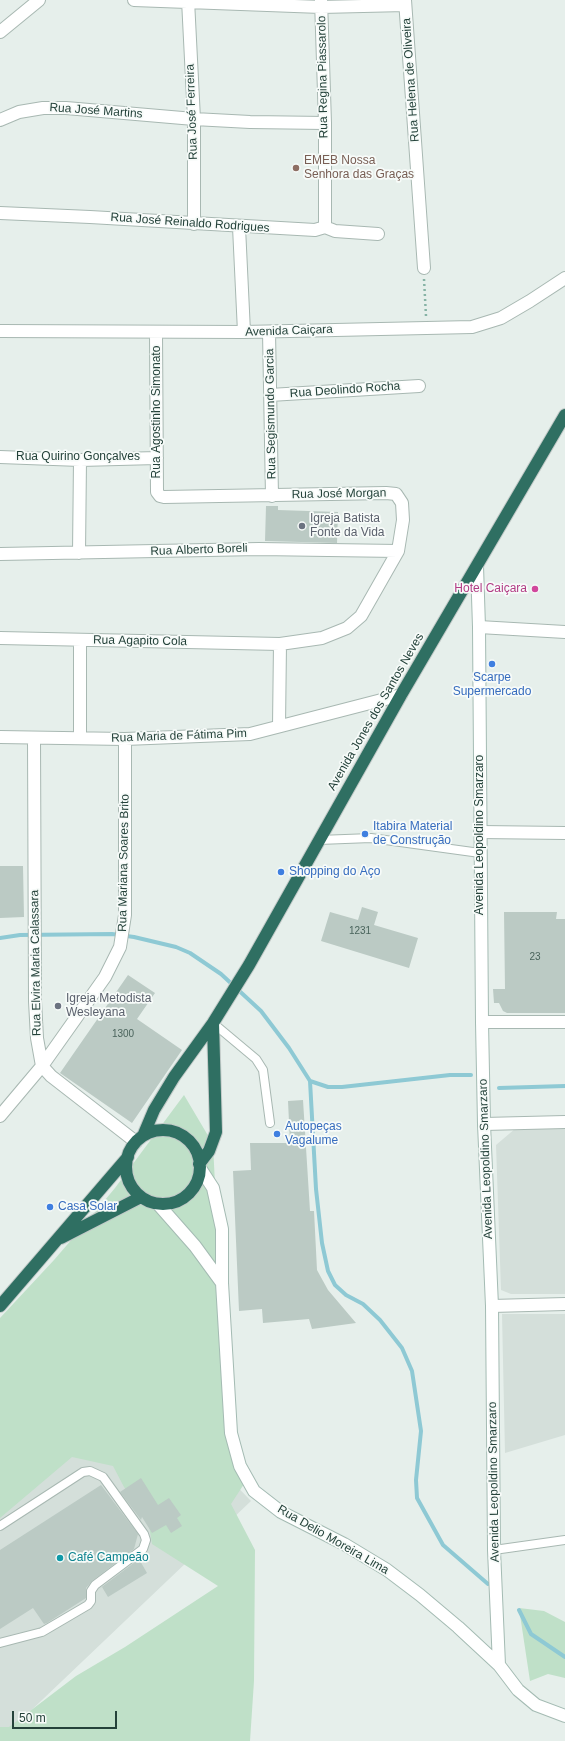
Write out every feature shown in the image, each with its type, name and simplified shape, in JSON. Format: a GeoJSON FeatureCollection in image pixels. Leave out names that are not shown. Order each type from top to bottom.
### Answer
{"type":"FeatureCollection","features":[{"type":"Feature","properties":{"kind":"highway","name":"Avenida Jones dos Santos Neves"},"geometry":{"type":"LineString","coordinates":[[0,1306],[128,1157],[140,1139],[154,1110],[174,1077],[214,1023],[249,965],[401,695],[565,415]]}},
{"type":"Feature","properties":{"kind":"highway"},"geometry":{"type":"LineString","coordinates":[[158,1204],[175,1202],[190,1192],[195,1185],[200,1166],[209,1151],[216,1132],[214,1023]]}},
{"type":"Feature","properties":{"kind":"highway"},"geometry":{"type":"LineString","coordinates":[[140,1139],[160,1130],[177,1133],[191,1144],[196,1151],[200,1166]]}},
{"type":"Feature","properties":{"kind":"highway","name":"Avenida Jones dos Santos Neves"},"geometry":{"type":"LineString","coordinates":[[128,1157],[127,1175],[130,1183],[142,1197],[158,1204]]}},
{"type":"Feature","properties":{"kind":"highway","name":"Avenida Jones dos Santos Neves"},"geometry":{"type":"LineString","coordinates":[[55,1241],[142,1197]]}},
{"type":"Feature","properties":{"kind":"street"},"geometry":{"type":"LineString","coordinates":[[0,32],[39,0]]}},
{"type":"Feature","properties":{"kind":"street"},"geometry":{"type":"LineString","coordinates":[[134,0],[321,4],[405,2]]}},
{"type":"Feature","properties":{"kind":"street","name":"Rua José Ferreira"},"geometry":{"type":"LineString","coordinates":[[188,2],[194,119],[194,224]]}},
{"type":"Feature","properties":{"kind":"street","name":"Rua Helena de Oliveira"},"geometry":{"type":"LineString","coordinates":[[405,2],[424,268]]}},
{"type":"Feature","properties":{"kind":"street","name":"Rua Regina Piassarolo"},"geometry":{"type":"LineString","coordinates":[[321,4],[325,122],[325,227]]}},
{"type":"Feature","properties":{"kind":"street","name":"Rua José Martins"},"geometry":{"type":"LineString","coordinates":[[0,120],[19,112],[43,108],[66,108],[194,119],[250,122],[325,122]]}},
{"type":"Feature","properties":{"kind":"street","name":"Rua José Reinaldo Rodrigues"},"geometry":{"type":"LineString","coordinates":[[0,213],[90,217],[239,227],[315,230],[325,227],[336,231],[378,234]]}},
{"type":"Feature","properties":{"kind":"street"},"geometry":{"type":"LineString","coordinates":[[239,227],[244,332]]}},
{"type":"Feature","properties":{"kind":"street","name":"Avenida Caiçara"},"geometry":{"type":"LineString","coordinates":[[0,331],[156,333],[472,327],[501,318],[565,278]]}},
{"type":"Feature","properties":{"kind":"street","name":"Rua Segismundo Garcia"},"geometry":{"type":"LineString","coordinates":[[269,332],[272,496]]}},
{"type":"Feature","properties":{"kind":"street","name":"Rua Agostinho Simonato"},"geometry":{"type":"LineString","coordinates":[[156,333],[157,492]]}},
{"type":"Feature","properties":{"kind":"street","name":"Rua Deolindo Rocha"},"geometry":{"type":"LineString","coordinates":[[270,395],[419,386]]}},
{"type":"Feature","properties":{"kind":"street","name":"Rua Quirino Gonçalves"},"geometry":{"type":"LineString","coordinates":[[0,457],[80,460],[157,458]]}},
{"type":"Feature","properties":{"kind":"street"},"geometry":{"type":"LineString","coordinates":[[79,553],[80,460]]}},
{"type":"Feature","properties":{"kind":"street","name":"Rua José Morgan"},"geometry":{"type":"LineString","coordinates":[[157,492],[160,496],[164,497],[396,494],[402,503],[403,520],[398,551],[361,616],[347,628],[322,638],[280,644]]}},
{"type":"Feature","properties":{"kind":"street","name":"Rua Alberto Boreli"},"geometry":{"type":"LineString","coordinates":[[0,554],[259,549],[398,551]]}},
{"type":"Feature","properties":{"kind":"street","name":"Avenida Leopoldino Smarzaro"},"geometry":{"type":"LineString","coordinates":[[477,566],[479,627],[480,853],[484,1124],[492,1306],[494,1550],[499,1665]]}},
{"type":"Feature","properties":{"kind":"street"},"geometry":{"type":"LineString","coordinates":[[479,627],[565,632]]}},
{"type":"Feature","properties":{"kind":"street","name":"Rua Agapito Cola"},"geometry":{"type":"LineString","coordinates":[[0,638],[280,644]]}},
{"type":"Feature","properties":{"kind":"street"},"geometry":{"type":"LineString","coordinates":[[80,640],[80,738]]}},
{"type":"Feature","properties":{"kind":"street"},"geometry":{"type":"LineString","coordinates":[[279,726],[280,644]]}},
{"type":"Feature","properties":{"kind":"street","name":"Rua Maria de Fátima Pim"},"geometry":{"type":"LineString","coordinates":[[0,737],[125,739],[250,734],[401,695]]}},
{"type":"Feature","properties":{"kind":"street","name":"Rua Elvira Maria Calassara"},"geometry":{"type":"LineString","coordinates":[[34,738],[37,1038],[42,1066]]}},
{"type":"Feature","properties":{"kind":"street","name":"Rua Mariana Soares Brito"},"geometry":{"type":"LineString","coordinates":[[0,1116],[42,1066],[104,977],[122,942],[124,926],[125,739]]}},
{"type":"Feature","properties":{"kind":"street"},"geometry":{"type":"LineString","coordinates":[[480,832],[565,833]]}},
{"type":"Feature","properties":{"kind":"street"},"geometry":{"type":"LineString","coordinates":[[482,1022],[565,1022]]}},
{"type":"Feature","properties":{"kind":"street"},"geometry":{"type":"LineString","coordinates":[[42,1066],[51,1076],[140,1139]]}},
{"type":"Feature","properties":{"kind":"street"},"geometry":{"type":"LineString","coordinates":[[484,1124],[565,1122]]}},
{"type":"Feature","properties":{"kind":"street","name":"Rua Delio Moreira Lima"},"geometry":{"type":"LineString","coordinates":[[200,1166],[213,1188],[222,1230],[222,1283],[231,1433],[240,1466],[254,1491],[281,1512],[344,1544],[387,1570],[420,1595],[499,1665]]}},
{"type":"Feature","properties":{"kind":"street"},"geometry":{"type":"LineString","coordinates":[[158,1204],[195,1246],[222,1283]]}},
{"type":"Feature","properties":{"kind":"street"},"geometry":{"type":"LineString","coordinates":[[492,1306],[565,1304]]}},
{"type":"Feature","properties":{"kind":"street"},"geometry":{"type":"LineString","coordinates":[[499,1665],[518,1690],[536,1705],[565,1716]]}},
{"type":"Feature","properties":{"kind":"lane"},"geometry":{"type":"LineString","coordinates":[[320,840],[371,838],[480,853]]}},
{"type":"Feature","properties":{"kind":"lane"},"geometry":{"type":"LineString","coordinates":[[214,1023],[256,1059],[263,1070],[270,1123]]}},
{"type":"Feature","properties":{"kind":"lane"},"geometry":{"type":"LineString","coordinates":[[0,1526],[83,1472],[90,1470],[103,1477],[144,1534],[146,1540],[143,1549],[95,1585],[92,1591],[91,1601],[88,1606],[42,1632],[0,1643]]}},
{"type":"Feature","properties":{"kind":"lane"},"geometry":{"type":"LineString","coordinates":[[494,1550],[565,1540]]}},
{"type":"Feature","properties":{"kind":"path"},"geometry":{"type":"LineString","coordinates":[[424,268],[426,327]]}},
{"type":"Feature","properties":{"kind":"shaded area"},"geometry":{"type":"Polygon","coordinates":[[[516,1128],[565,1128],[565,1294],[511,1294],[501,1290],[496,1145],[516,1128]]]}},
{"type":"Feature","properties":{"kind":"shaded area"},"geometry":{"type":"Polygon","coordinates":[[[502,1314],[565,1314],[565,1435],[505,1453],[502,1314]]]}},
{"type":"Feature","properties":{"kind":"shaded area","name":"Café Campeão"},"geometry":{"type":"Polygon","coordinates":[[[0,1337],[222,1471],[251,1501],[0,1740],[0,1337]]]}},
{"type":"Feature","properties":{"kind":"green space"},"geometry":{"type":"Polygon","coordinates":[[[184,1095],[213,1144],[223,1397],[244,1484],[231,1504],[255,1550],[254,1681],[250,1741],[0,1741],[0,1727],[9,1727],[76,1676],[125,1647],[218,1586],[152,1544],[148,1519],[124,1487],[113,1466],[72,1457],[0,1518],[0,1318],[54,1260],[115,1188],[184,1095]]]}},
{"type":"Feature","properties":{"kind":"green space"},"geometry":{"type":"Polygon","coordinates":[[[519,1608],[544,1611],[565,1622],[565,1678],[548,1674],[530,1681],[519,1608]]]}},
{"type":"Feature","properties":{"kind":"building","name":"Igreja Batista Fonte da Vida"},"geometry":{"type":"Polygon","coordinates":[[[266,506],[278,506],[278,510],[338,512],[337,543],[265,541],[266,506]]]}},
{"type":"Feature","properties":{"kind":"building"},"geometry":{"type":"Polygon","coordinates":[[[0,866],[23,866],[24,917],[0,918],[0,866]]]}},
{"type":"Feature","properties":{"kind":"building"},"geometry":{"type":"Polygon","coordinates":[[[362,907],[378,912],[374,925],[418,938],[409,968],[321,941],[330,912],[358,920],[362,907]]]}},
{"type":"Feature","properties":{"kind":"building"},"geometry":{"type":"Polygon","coordinates":[[[504,912],[557,912],[556,919],[565,919],[565,1013],[507,1013],[503,1011],[499,1003],[494,1003],[493,989],[505,989],[504,912]]]}},
{"type":"Feature","properties":{"kind":"building"},"geometry":{"type":"Polygon","coordinates":[[[128,975],[155,993],[137,1019],[182,1050],[132,1123],[60,1073],[128,975]]]}},
{"type":"Feature","properties":{"kind":"building"},"geometry":{"type":"Polygon","coordinates":[[[303,1100],[310,1211],[314,1211],[317,1270],[328,1290],[356,1323],[312,1329],[309,1319],[263,1323],[262,1309],[239,1311],[233,1171],[251,1170],[250,1143],[290,1143],[288,1101],[303,1100]]]}},
{"type":"Feature","properties":{"kind":"building"},"geometry":{"type":"Polygon","coordinates":[[[141,1478],[158,1505],[169,1498],[181,1515],[177,1518],[182,1526],[171,1533],[166,1525],[152,1533],[142,1517],[141,1520],[120,1492],[141,1478]]]}},
{"type":"Feature","properties":{"kind":"building","name":"Café Campeão"},"geometry":{"type":"Polygon","coordinates":[[[101,1485],[138,1534],[134,1549],[92,1581],[86,1588],[86,1598],[47,1623],[44,1624],[33,1608],[0,1629],[0,1550],[101,1485]]]}},
{"type":"Feature","properties":{"kind":"building"},"geometry":{"type":"Polygon","coordinates":[[[139,1559],[147,1573],[108,1597],[102,1587],[99,1589],[139,1559]]]}},
{"type":"Feature","properties":{"kind":"waterway"},"geometry":{"type":"LineString","coordinates":[[0,938],[20,935],[112,934],[134,937],[176,947],[190,953],[221,974],[261,1011],[289,1048],[310,1081],[316,1189],[322,1243],[328,1271],[335,1285],[346,1295],[363,1304],[380,1320],[402,1348],[412,1371],[421,1431],[416,1480],[417,1498],[443,1545],[488,1584]]}},
{"type":"Feature","properties":{"kind":"waterway"},"geometry":{"type":"LineString","coordinates":[[310,1081],[328,1087],[342,1087],[450,1075],[471,1075]]}},
{"type":"Feature","properties":{"kind":"waterway"},"geometry":{"type":"LineString","coordinates":[[499,1088],[565,1086]]}},
{"type":"Feature","properties":{"kind":"waterway"},"geometry":{"type":"LineString","coordinates":[[519,1610],[531,1634],[565,1657]]}},
{"type":"Feature","properties":{"kind":"place","name":"EMEB Nossa Senhora das Graças"},"geometry":{"type":"Point","coordinates":[296,168]}},
{"type":"Feature","properties":{"kind":"place","name":"Igreja Batista Fonte da Vida"},"geometry":{"type":"Point","coordinates":[302,526]}},
{"type":"Feature","properties":{"kind":"place","name":"Hotel Caiçara"},"geometry":{"type":"Point","coordinates":[535,589]}},
{"type":"Feature","properties":{"kind":"place","name":"Scarpe Supermercado"},"geometry":{"type":"Point","coordinates":[492,664]}},
{"type":"Feature","properties":{"kind":"place","name":"Itabira Material de Construção"},"geometry":{"type":"Point","coordinates":[365,834]}},
{"type":"Feature","properties":{"kind":"place","name":"Shopping do Aço"},"geometry":{"type":"Point","coordinates":[281,872]}},
{"type":"Feature","properties":{"kind":"place","name":"Igreja Metodista Wesleyana"},"geometry":{"type":"Point","coordinates":[58,1006]}},
{"type":"Feature","properties":{"kind":"place","name":"Autopeças Vagalume"},"geometry":{"type":"Point","coordinates":[277,1134]}},
{"type":"Feature","properties":{"kind":"place","name":"Casa Solar"},"geometry":{"type":"Point","coordinates":[50,1207]}},
{"type":"Feature","properties":{"kind":"place","name":"Café Campeão"},"geometry":{"type":"Point","coordinates":[60,1558]}}]}
